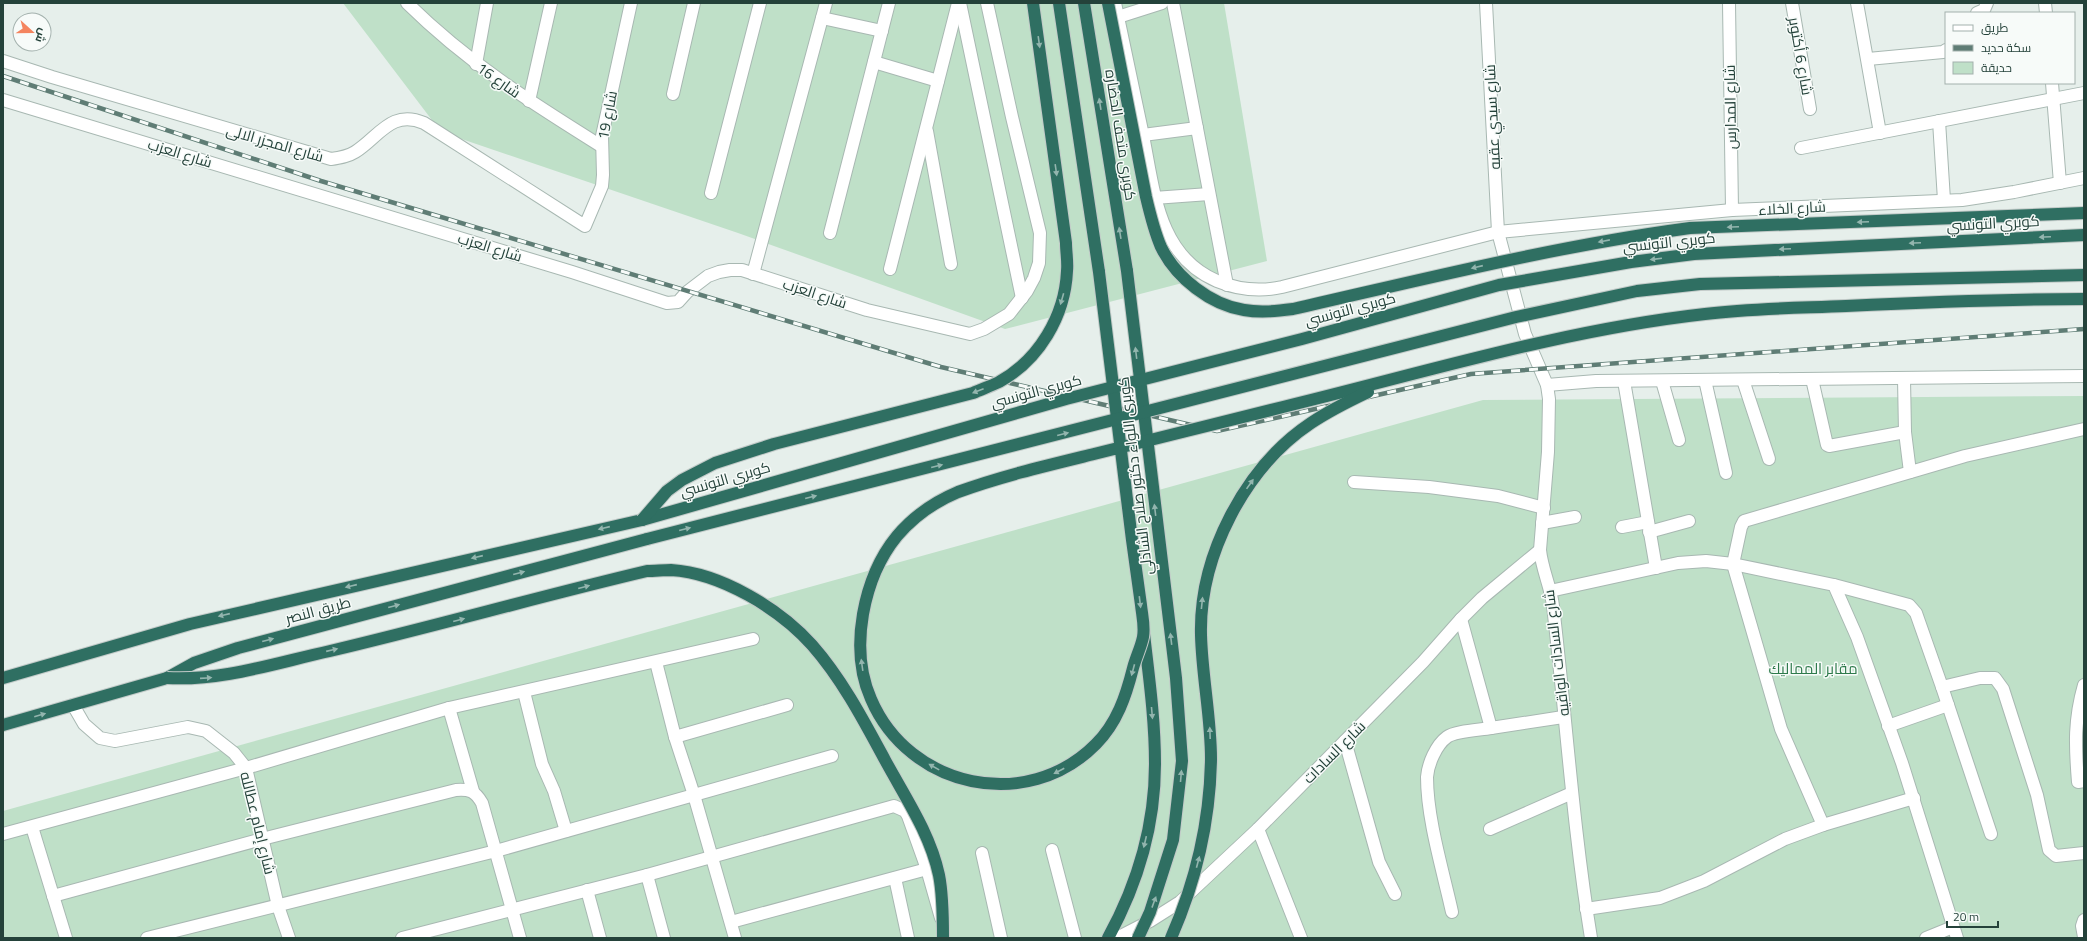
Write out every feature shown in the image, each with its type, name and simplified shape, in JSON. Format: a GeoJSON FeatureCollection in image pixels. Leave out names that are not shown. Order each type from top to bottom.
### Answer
{"type":"FeatureCollection","features":[{"type":"Feature","properties":{"kind":"highway"},"geometry":{"type":"LineString","coordinates":[[642,520],[667,492],[693,474],[715,463],[774,444],[973,393],[999,382],[1016,370],[1039,347],[1054,324],[1063,298],[1067,270],[1066,243],[1033,3]]}},
{"type":"Feature","properties":{"kind":"highway","name":"كوبرى اللواء دكتور صلاح الشاذلي"},"geometry":{"type":"LineString","coordinates":[[1059,3],[1099,272],[1144,633],[1155,743],[1152,808],[1144,850],[1126,902],[1108,938]]}},
{"type":"Feature","properties":{"kind":"highway","name":"كوبرى متحف الحضاره"},"geometry":{"type":"LineString","coordinates":[[1084,3],[1126,271]]}},
{"type":"Feature","properties":{"kind":"highway"},"geometry":{"type":"LineString","coordinates":[[1108,3],[1146,197],[1152,223],[1162,248],[1176,270],[1195,288],[1218,302],[1243,310],[1270,312],[1293,309],[1548,252],[1626,237],[1690,228],[2084,213]]}},
{"type":"Feature","properties":{"kind":"highway","name":"كوبري التونسي"},"geometry":{"type":"LineString","coordinates":[[642,520],[1066,399],[1302,339],[1499,285],[1631,262],[1694,254],[2084,235]]}},
{"type":"Feature","properties":{"kind":"highway","name":"كوبرى اللواء دكتور صلاح الشاذلي"},"geometry":{"type":"LineString","coordinates":[[1126,271],[1176,678],[1182,754],[1179,799],[1173,840],[1163,877],[1150,912],[1138,938]]}},
{"type":"Feature","properties":{"kind":"highway","name":"طريق النصر"},"geometry":{"type":"LineString","coordinates":[[3,725],[167,678],[194,663],[238,648],[647,539],[1516,317],[1637,291],[1700,284],[2084,275]]}},
{"type":"Feature","properties":{"kind":"highway"},"geometry":{"type":"LineString","coordinates":[[1144,633],[1123,703],[1100,741],[1081,758],[1058,773],[1026,783],[996,785],[965,780],[935,768],[903,745],[887,727],[871,699],[862,669],[859,637],[864,605],[875,571],[884,555],[907,525],[920,512],[936,502],[960,492],[1048,466],[1502,352],[1596,331],[1706,314],[1756,309],[1993,299],[2084,299]]}},
{"type":"Feature","properties":{"kind":"highway"},"geometry":{"type":"LineString","coordinates":[[1171,938],[1192,883],[1206,820],[1211,758],[1209,717],[1201,635],[1202,601],[1208,573],[1219,542],[1232,510],[1253,480],[1283,447],[1309,424],[1352,400],[1397,379]]}},
{"type":"Feature","properties":{"kind":"highway","name":"طريق النصر"},"geometry":{"type":"LineString","coordinates":[[3,678],[190,624],[642,520]]}},
{"type":"Feature","properties":{"kind":"highway"},"geometry":{"type":"LineString","coordinates":[[167,678],[205,678],[243,672],[398,635],[647,571],[672,570],[716,581],[737,590],[776,612],[797,629],[829,668],[864,721],[904,793],[927,840],[938,874],[943,913],[943,938]]}},
{"type":"Feature","properties":{"kind":"street","name":"شارع 16"},"geometry":{"type":"LineString","coordinates":[[407,3],[449,43],[476,64],[529,101],[601,146]]}},
{"type":"Feature","properties":{"kind":"street"},"geometry":{"type":"LineString","coordinates":[[476,64],[487,3]]}},
{"type":"Feature","properties":{"kind":"street"},"geometry":{"type":"LineString","coordinates":[[529,101],[551,3]]}},
{"type":"Feature","properties":{"kind":"street","name":"شارع 19"},"geometry":{"type":"LineString","coordinates":[[585,226],[602,186],[603,175],[601,146],[631,3]]}},
{"type":"Feature","properties":{"kind":"street"},"geometry":{"type":"LineString","coordinates":[[673,94],[694,3]]}},
{"type":"Feature","properties":{"kind":"street"},"geometry":{"type":"LineString","coordinates":[[710,193],[760,3]]}},
{"type":"Feature","properties":{"kind":"street"},"geometry":{"type":"LineString","coordinates":[[753,274],[826,3]]}},
{"type":"Feature","properties":{"kind":"street"},"geometry":{"type":"LineString","coordinates":[[830,233],[889,3]]}},
{"type":"Feature","properties":{"kind":"street"},"geometry":{"type":"LineString","coordinates":[[890,269],[959,3]]}},
{"type":"Feature","properties":{"kind":"street"},"geometry":{"type":"LineString","coordinates":[[959,3],[1022,298]]}},
{"type":"Feature","properties":{"kind":"street"},"geometry":{"type":"LineString","coordinates":[[987,3],[1012,117],[1040,233],[1039,263],[1034,278],[1022,298]]}},
{"type":"Feature","properties":{"kind":"street","name":"شارع الخلاء"},"geometry":{"type":"LineString","coordinates":[[1115,3],[1143,135],[1154,198],[1165,230],[1185,258],[1210,277],[1228,285],[1255,290],[1271,290],[1498,232],[1732,210],[1944,200],[2014,192],[2084,178]]}},
{"type":"Feature","properties":{"kind":"street"},"geometry":{"type":"LineString","coordinates":[[1118,17],[1162,3]]}},
{"type":"Feature","properties":{"kind":"street"},"geometry":{"type":"LineString","coordinates":[[1173,3],[1209,194],[1228,285]]}},
{"type":"Feature","properties":{"kind":"street","name":"شارع سيدي عقبه"},"geometry":{"type":"LineString","coordinates":[[1486,3],[1498,232]]}},
{"type":"Feature","properties":{"kind":"street","name":"شارع المدارس"},"geometry":{"type":"LineString","coordinates":[[1729,3],[1732,210]]}},
{"type":"Feature","properties":{"kind":"street","name":"شارع 6 أكتوبر"},"geometry":{"type":"LineString","coordinates":[[1792,3],[1810,110]]}},
{"type":"Feature","properties":{"kind":"street"},"geometry":{"type":"LineString","coordinates":[[1858,3],[1880,133]]}},
{"type":"Feature","properties":{"kind":"street"},"geometry":{"type":"LineString","coordinates":[[1979,12],[1984,10],[1987,3]]}},
{"type":"Feature","properties":{"kind":"street"},"geometry":{"type":"LineString","coordinates":[[822,18],[882,31]]}},
{"type":"Feature","properties":{"kind":"street"},"geometry":{"type":"LineString","coordinates":[[1868,59],[1945,51]]}},
{"type":"Feature","properties":{"kind":"street","name":"شارع المجزر الالى"},"geometry":{"type":"LineString","coordinates":[[3,61],[52,77],[331,159],[343,158],[354,153],[390,124],[401,119],[413,119],[430,128],[585,226]]}},
{"type":"Feature","properties":{"kind":"street"},"geometry":{"type":"LineString","coordinates":[[874,62],[938,81]]}},
{"type":"Feature","properties":{"kind":"street"},"geometry":{"type":"LineString","coordinates":[[2052,84],[2060,183]]}},
{"type":"Feature","properties":{"kind":"street"},"geometry":{"type":"LineString","coordinates":[[1801,148],[2084,93]]}},
{"type":"Feature","properties":{"kind":"street","name":"شارع العزب"},"geometry":{"type":"LineString","coordinates":[[3,100],[572,272],[667,303],[678,302],[687,292],[702,280],[718,272],[742,270],[867,310],[970,334],[997,322],[1009,314],[1022,298]]}},
{"type":"Feature","properties":{"kind":"street"},"geometry":{"type":"LineString","coordinates":[[1939,121],[1944,200]]}},
{"type":"Feature","properties":{"kind":"street"},"geometry":{"type":"LineString","coordinates":[[926,126],[951,264]]}},
{"type":"Feature","properties":{"kind":"street"},"geometry":{"type":"LineString","coordinates":[[1143,135],[1197,128]]}},
{"type":"Feature","properties":{"kind":"street"},"geometry":{"type":"LineString","coordinates":[[1154,198],[1209,194]]}},
{"type":"Feature","properties":{"kind":"street","name":"شارع السادات الواقيه"},"geometry":{"type":"LineString","coordinates":[[1498,232],[1525,334],[1547,385],[1548,452],[1540,550],[1541,562],[1550,591],[1563,717],[1586,909],[1591,938]]}},
{"type":"Feature","properties":{"kind":"street"},"geometry":{"type":"LineString","coordinates":[[1547,385],[1624,381],[2084,376]]}},
{"type":"Feature","properties":{"kind":"street"},"geometry":{"type":"LineString","coordinates":[[1812,379],[1827,445],[1829,446],[1905,432]]}},
{"type":"Feature","properties":{"kind":"street"},"geometry":{"type":"LineString","coordinates":[[1904,379],[1905,432],[1910,472]]}},
{"type":"Feature","properties":{"kind":"street"},"geometry":{"type":"LineString","coordinates":[[1705,380],[1726,473]]}},
{"type":"Feature","properties":{"kind":"street"},"geometry":{"type":"LineString","coordinates":[[1743,380],[1769,459]]}},
{"type":"Feature","properties":{"kind":"street"},"geometry":{"type":"LineString","coordinates":[[1624,381],[1656,568]]}},
{"type":"Feature","properties":{"kind":"street"},"geometry":{"type":"LineString","coordinates":[[1662,381],[1679,440]]}},
{"type":"Feature","properties":{"kind":"street"},"geometry":{"type":"LineString","coordinates":[[1823,824],[1781,729],[1733,564],[1741,527],[1744,521],[1965,456],[2084,430]]}},
{"type":"Feature","properties":{"kind":"street"},"geometry":{"type":"LineString","coordinates":[[1354,482],[1429,488],[1498,496],[1544,508]]}},
{"type":"Feature","properties":{"kind":"street"},"geometry":{"type":"LineString","coordinates":[[1542,523],[1576,517]]}},
{"type":"Feature","properties":{"kind":"street"},"geometry":{"type":"LineString","coordinates":[[1622,527],[1649,527],[1690,521]]}},
{"type":"Feature","properties":{"kind":"street","name":"شارع السادات"},"geometry":{"type":"LineString","coordinates":[[1117,938],[1150,921],[1180,902],[1258,829],[1423,662],[1461,619],[1482,598],[1540,550]]}},
{"type":"Feature","properties":{"kind":"street"},"geometry":{"type":"LineString","coordinates":[[1550,591],[1678,563],[1706,561],[1733,564],[1834,585],[1909,605],[1912,608],[1942,687],[1991,834]]}},
{"type":"Feature","properties":{"kind":"street"},"geometry":{"type":"LineString","coordinates":[[1834,585],[1857,637],[1914,798],[1955,932],[1926,938]]}},
{"type":"Feature","properties":{"kind":"street"},"geometry":{"type":"LineString","coordinates":[[1461,619],[1491,728]]}},
{"type":"Feature","properties":{"kind":"street"},"geometry":{"type":"LineString","coordinates":[[3,834],[246,768],[449,708],[753,640]]}},
{"type":"Feature","properties":{"kind":"street"},"geometry":{"type":"LineString","coordinates":[[656,662],[675,737],[694,795],[735,938]]}},
{"type":"Feature","properties":{"kind":"street"},"geometry":{"type":"LineString","coordinates":[[1942,687],[1980,678],[1995,678],[2002,689],[2037,795],[2048,850],[2056,856],[2084,853]]}},
{"type":"Feature","properties":{"kind":"street"},"geometry":{"type":"LineString","coordinates":[[2084,685],[2074,744],[2078,782],[2084,781]]}},
{"type":"Feature","properties":{"kind":"street"},"geometry":{"type":"LineString","coordinates":[[524,692],[542,764],[554,791],[566,831]]}},
{"type":"Feature","properties":{"kind":"street","name":"شارع إمام عطالله"},"geometry":{"type":"LineString","coordinates":[[73,705],[84,724],[100,738],[115,741],[188,727],[206,731],[234,753],[246,768],[278,906],[289,938]]}},
{"type":"Feature","properties":{"kind":"street"},"geometry":{"type":"LineString","coordinates":[[675,737],[787,705]]}},
{"type":"Feature","properties":{"kind":"street"},"geometry":{"type":"LineString","coordinates":[[1888,726],[1948,705]]}},
{"type":"Feature","properties":{"kind":"street"},"geometry":{"type":"LineString","coordinates":[[449,708],[473,791],[482,803],[520,938]]}},
{"type":"Feature","properties":{"kind":"street"},"geometry":{"type":"LineString","coordinates":[[1452,912],[1430,810],[1427,776],[1432,758],[1442,741],[1448,736],[1563,717]]}},
{"type":"Feature","properties":{"kind":"street"},"geometry":{"type":"LineString","coordinates":[[1345,741],[1379,862],[1395,894]]}},
{"type":"Feature","properties":{"kind":"street"},"geometry":{"type":"LineString","coordinates":[[148,938],[496,851],[832,756]]}},
{"type":"Feature","properties":{"kind":"street"},"geometry":{"type":"LineString","coordinates":[[53,896],[262,839],[456,790],[467,789],[473,791]]}},
{"type":"Feature","properties":{"kind":"street"},"geometry":{"type":"LineString","coordinates":[[1490,829],[1572,793]]}},
{"type":"Feature","properties":{"kind":"street"},"geometry":{"type":"LineString","coordinates":[[1586,909],[1660,898],[1704,881],[1785,839],[1823,824],[1914,798]]}},
{"type":"Feature","properties":{"kind":"street"},"geometry":{"type":"LineString","coordinates":[[402,938],[647,875],[894,806],[905,811],[908,816],[927,869],[946,938]]}},
{"type":"Feature","properties":{"kind":"street"},"geometry":{"type":"LineString","coordinates":[[32,827],[66,938]]}},
{"type":"Feature","properties":{"kind":"street"},"geometry":{"type":"LineString","coordinates":[[1258,829],[1301,938]]}},
{"type":"Feature","properties":{"kind":"street"},"geometry":{"type":"LineString","coordinates":[[1052,850],[1076,938]]}},
{"type":"Feature","properties":{"kind":"street"},"geometry":{"type":"LineString","coordinates":[[982,853],[1001,938]]}},
{"type":"Feature","properties":{"kind":"street"},"geometry":{"type":"LineString","coordinates":[[731,922],[927,869]]}},
{"type":"Feature","properties":{"kind":"street"},"geometry":{"type":"LineString","coordinates":[[647,875],[664,938]]}},
{"type":"Feature","properties":{"kind":"street"},"geometry":{"type":"LineString","coordinates":[[895,878],[908,938]]}},
{"type":"Feature","properties":{"kind":"street"},"geometry":{"type":"LineString","coordinates":[[587,890],[600,938]]}},
{"type":"Feature","properties":{"kind":"street"},"geometry":{"type":"LineString","coordinates":[[2084,920],[2082,926],[2084,937]]}},
{"type":"Feature","properties":{"kind":"green space"},"geometry":{"type":"Polygon","coordinates":[[[343,3],[1224,3],[1267,261],[1005,329],[738,233],[441,132],[343,3]]]}},
{"type":"Feature","properties":{"kind":"green space","name":"مقابر المماليك"},"geometry":{"type":"Polygon","coordinates":[[[2084,396],[2084,938],[3,938],[3,811],[1483,400],[2084,396]]]}},
{"type":"Feature","properties":{"kind":"railway"},"geometry":{"type":"LineString","coordinates":[[3,76],[321,181],[941,367],[1217,431],[1471,374],[2084,329]]}}]}
